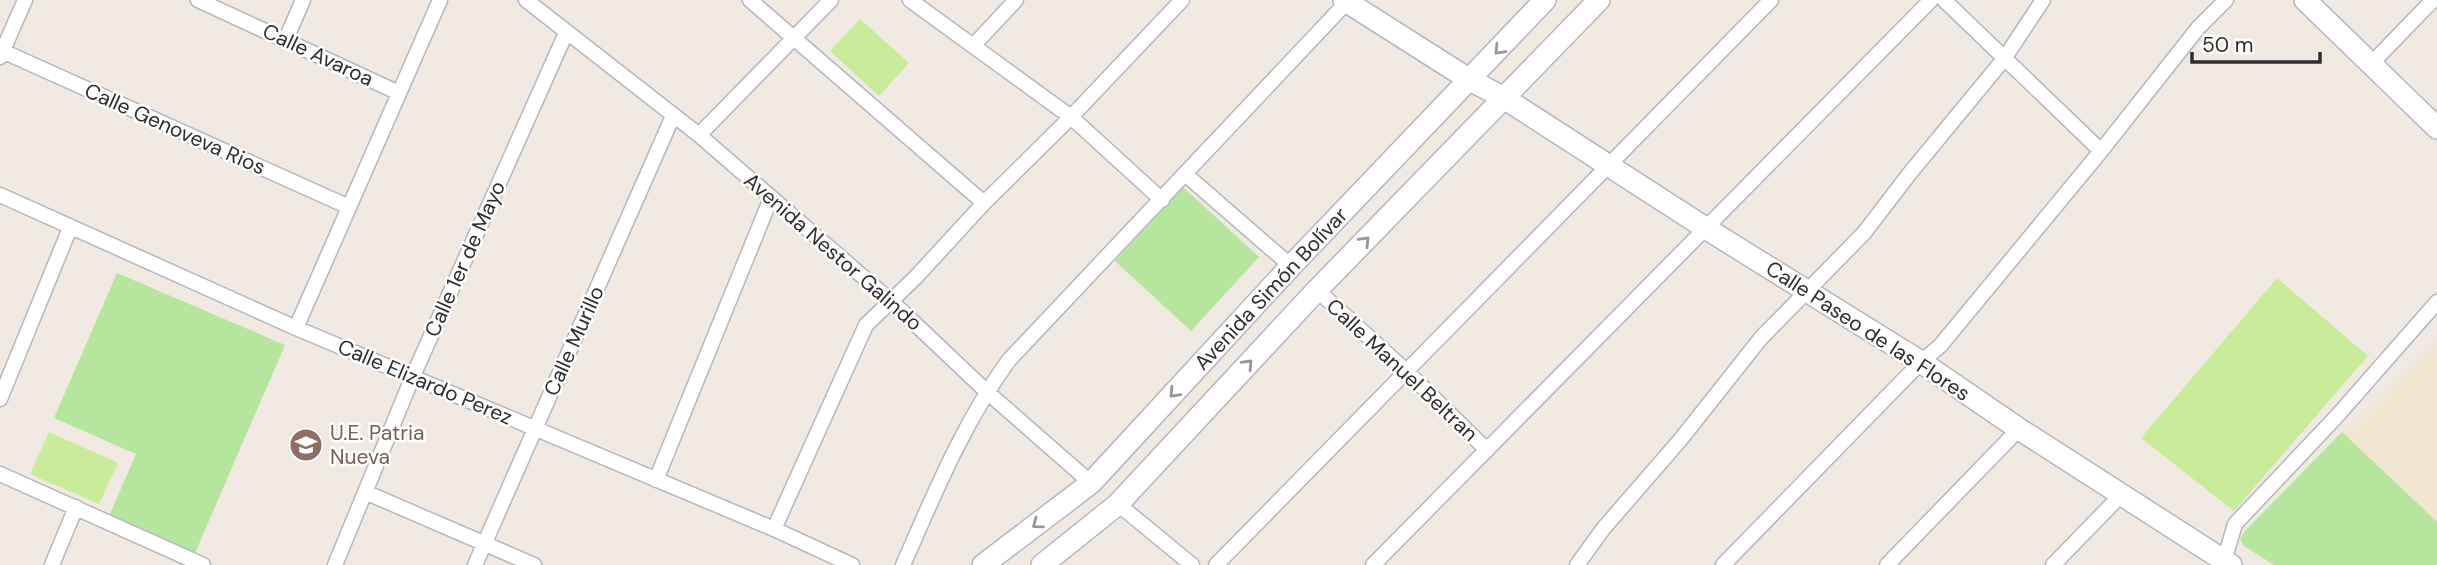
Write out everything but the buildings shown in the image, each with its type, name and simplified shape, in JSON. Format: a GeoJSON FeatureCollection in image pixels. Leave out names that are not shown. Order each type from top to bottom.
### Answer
{"type":"FeatureCollection","features":[{"type":"Feature","properties":{"kind":"street"},"geometry":{"type":"LineString","coordinates":[[1,53],[25,0]]}},
{"type":"Feature","properties":{"kind":"street","name":"Calle Avaroa"},"geometry":{"type":"LineString","coordinates":[[198,0],[399,93]]}},
{"type":"Feature","properties":{"kind":"street"},"geometry":{"type":"LineString","coordinates":[[286,39],[303,0]]}},
{"type":"Feature","properties":{"kind":"street"},"geometry":{"type":"LineString","coordinates":[[296,328],[440,0]]}},
{"type":"Feature","properties":{"kind":"street","name":"Avenida Nestor Galindo"},"geometry":{"type":"LineString","coordinates":[[526,0],[699,135],[891,300],[986,391],[1091,483]]}},
{"type":"Feature","properties":{"kind":"street"},"geometry":{"type":"LineString","coordinates":[[750,0],[984,203]]}},
{"type":"Feature","properties":{"kind":"street"},"geometry":{"type":"LineString","coordinates":[[699,135],[831,0]]}},
{"type":"Feature","properties":{"kind":"street"},"geometry":{"type":"LineString","coordinates":[[910,0],[1071,117],[1162,200]]}},
{"type":"Feature","properties":{"kind":"street"},"geometry":{"type":"LineString","coordinates":[[973,46],[1016,0]]}},
{"type":"Feature","properties":{"kind":"street"},"geometry":{"type":"LineString","coordinates":[[774,529],[866,325],[1182,0]]}},
{"type":"Feature","properties":{"kind":"street","name":"Avenida Simón Bolívar"},"geometry":{"type":"LineString","coordinates":[[983,565],[1091,483],[1291,266],[1545,0]]}},
{"type":"Feature","properties":{"kind":"street","name":"Avenida Simón Bolívar"},"geometry":{"type":"LineString","coordinates":[[1042,565],[1118,504],[1317,290],[1598,0]]}},
{"type":"Feature","properties":{"kind":"street"},"geometry":{"type":"LineString","coordinates":[[1216,565],[1771,0]]}},
{"type":"Feature","properties":{"kind":"street"},"geometry":{"type":"LineString","coordinates":[[1373,565],[1931,0]]}},
{"type":"Feature","properties":{"kind":"street"},"geometry":{"type":"LineString","coordinates":[[1944,0],[2101,151]]}},
{"type":"Feature","properties":{"kind":"street"},"geometry":{"type":"LineString","coordinates":[[1577,565],[1603,529],[1696,420],[1738,364],[1781,316],[1808,292],[1864,233],[2004,59],[2042,0]]}},
{"type":"Feature","properties":{"kind":"street"},"geometry":{"type":"LineString","coordinates":[[1723,565],[1921,362],[1940,346],[2101,151],[2198,28],[2226,0]]}},
{"type":"Feature","properties":{"kind":"street"},"geometry":{"type":"LineString","coordinates":[[2305,0],[2437,128]]}},
{"type":"Feature","properties":{"kind":"street"},"geometry":{"type":"LineString","coordinates":[[2371,64],[2433,0]]}},
{"type":"Feature","properties":{"kind":"street"},"geometry":{"type":"LineString","coordinates":[[903,565],[949,462],[986,391],[1009,360],[1162,200],[1345,1],[1470,80]]}},
{"type":"Feature","properties":{"kind":"street","name":"Calle 1er de Mayo"},"geometry":{"type":"LineString","coordinates":[[335,565],[413,376],[566,33]]}},
{"type":"Feature","properties":{"kind":"street","name":"Calle Genoveva Rios"},"geometry":{"type":"LineString","coordinates":[[1,53],[349,207]]}},
{"type":"Feature","properties":{"kind":"street","name":"Calle Paseo de las Flores"},"geometry":{"type":"LineString","coordinates":[[1470,80],[1504,98],[1921,362],[2225,564]]}},
{"type":"Feature","properties":{"kind":"street","name":"Calle Murillo"},"geometry":{"type":"LineString","coordinates":[[475,565],[673,116]]}},
{"type":"Feature","properties":{"kind":"street"},"geometry":{"type":"LineString","coordinates":[[1185,174],[1291,266]]}},
{"type":"Feature","properties":{"kind":"street","name":"Calle Elizardo Perez"},"geometry":{"type":"LineString","coordinates":[[0,195],[296,328],[774,529],[852,565]]}},
{"type":"Feature","properties":{"kind":"street"},"geometry":{"type":"LineString","coordinates":[[656,480],[771,198]]}},
{"type":"Feature","properties":{"kind":"street"},"geometry":{"type":"LineString","coordinates":[[0,400],[70,228]]}},
{"type":"Feature","properties":{"kind":"street","name":"Calle Manuel Beltran"},"geometry":{"type":"LineString","coordinates":[[1317,290],[1487,450]]}},
{"type":"Feature","properties":{"kind":"street"},"geometry":{"type":"LineString","coordinates":[[2225,564],[2235,524],[2337,416],[2437,302]]}},
{"type":"Feature","properties":{"kind":"street"},"geometry":{"type":"LineString","coordinates":[[1887,565],[2019,429]]}},
{"type":"Feature","properties":{"kind":"street"},"geometry":{"type":"LineString","coordinates":[[0,474],[197,564]]}},
{"type":"Feature","properties":{"kind":"street"},"geometry":{"type":"LineString","coordinates":[[1091,483],[1192,565]]}},
{"type":"Feature","properties":{"kind":"street"},"geometry":{"type":"LineString","coordinates":[[365,492],[534,565]]}},
{"type":"Feature","properties":{"kind":"street"},"geometry":{"type":"LineString","coordinates":[[2053,565],[2122,494]]}},
{"type":"Feature","properties":{"kind":"street"},"geometry":{"type":"LineString","coordinates":[[52,565],[76,507]]}},
{"type":"Feature","properties":{"kind":"shaded area"},"geometry":{"type":"Polygon","coordinates":[[[2437,341],[2437,522],[2344,435],[2437,341]]]}},
{"type":"Feature","properties":{"kind":"green space"},"geometry":{"type":"Polygon","coordinates":[[[860,19],[909,63],[879,96],[830,51],[860,19]]]}},
{"type":"Feature","properties":{"kind":"green space"},"geometry":{"type":"Polygon","coordinates":[[[1183,187],[1259,257],[1191,331],[1115,261],[1183,187]]]}},
{"type":"Feature","properties":{"kind":"green space"},"geometry":{"type":"Polygon","coordinates":[[[117,273],[285,345],[195,553],[109,516],[136,454],[54,418],[117,273]]]}},
{"type":"Feature","properties":{"kind":"green space"},"geometry":{"type":"Polygon","coordinates":[[[2277,278],[2368,356],[2234,511],[2141,438],[2277,278]]]}},
{"type":"Feature","properties":{"kind":"green space"},"geometry":{"type":"Polygon","coordinates":[[[49,432],[118,463],[99,504],[30,474],[49,432]]]}},
{"type":"Feature","properties":{"kind":"green space"},"geometry":{"type":"Polygon","coordinates":[[[2342,432],[2437,522],[2437,565],[2274,565],[2244,546],[2240,539],[2244,532],[2342,432]]]}},
{"type":"Feature","properties":{"kind":"place","name":"U.E. Patria Nueva"},"geometry":{"type":"Point","coordinates":[306,445]}}]}
